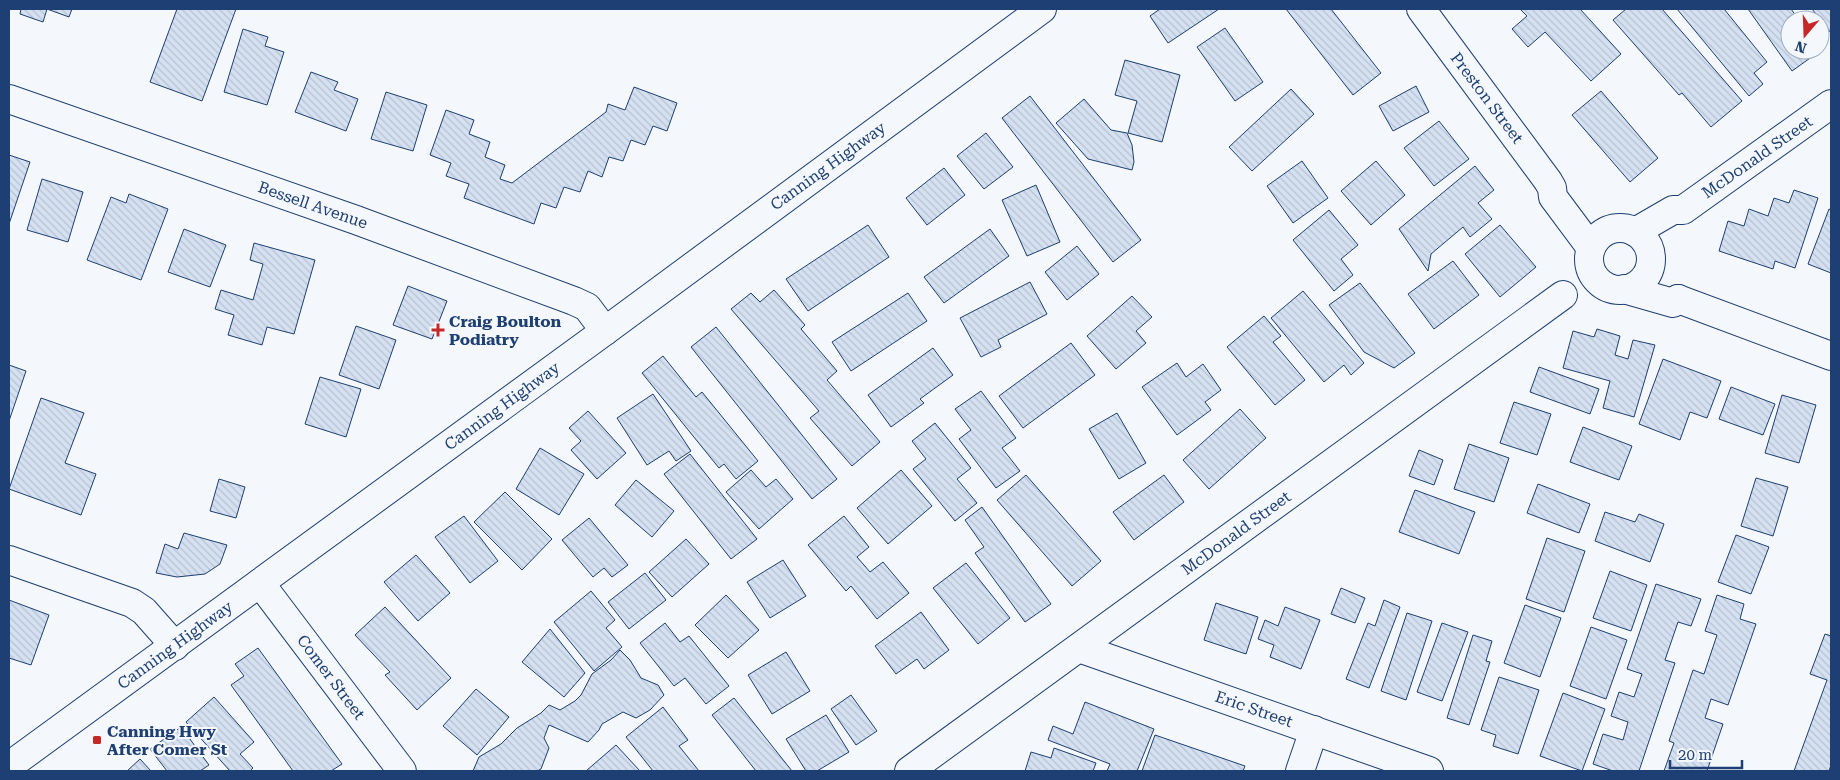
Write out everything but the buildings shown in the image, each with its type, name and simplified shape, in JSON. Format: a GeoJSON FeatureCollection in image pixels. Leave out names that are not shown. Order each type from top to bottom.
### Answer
{"type":"FeatureCollection","features":[{"type":"Feature","properties":{"kind":"main road","name":"Canning Highway"},"geometry":{"type":"LineString","coordinates":[[9,766],[1042,9]]}},
{"type":"Feature","properties":{"kind":"main road","name":"Preston Street"},"geometry":{"type":"LineString","coordinates":[[1421,9],[1552,188],[1553,197],[1596,246]]}},
{"type":"Feature","properties":{"kind":"main road","name":"Bessell Avenue"},"geometry":{"type":"LineString","coordinates":[[9,99],[356,220],[574,301],[587,307],[605,331]]}},
{"type":"Feature","properties":{"kind":"main road","name":"McDonald Street"},"geometry":{"type":"LineString","coordinates":[[1644,252],[1672,210],[1683,210],[1831,104]]}},
{"type":"Feature","properties":{"kind":"main road"},"geometry":{"type":"LineString","coordinates":[[1618,228],[1644,252],[1678,294],[1678,299],[1673,303],[1614,287],[1596,279],[1591,270],[1596,246],[1618,228]]}},
{"type":"Feature","properties":{"kind":"main road","name":"McDonald Street"},"geometry":{"type":"LineString","coordinates":[[909,771],[1563,294],[1562,287],[1596,246]]}},
{"type":"Feature","properties":{"kind":"main road"},"geometry":{"type":"LineString","coordinates":[[1563,294],[1570,298],[1614,287],[1637,285],[1644,252]]}},
{"type":"Feature","properties":{"kind":"main road"},"geometry":{"type":"LineString","coordinates":[[1678,299],[1831,356]]}},
{"type":"Feature","properties":{"kind":"main road"},"geometry":{"type":"LineString","coordinates":[[9,560],[132,603],[144,611],[175,646]]}},
{"type":"Feature","properties":{"kind":"main road","name":"Comer Street"},"geometry":{"type":"LineString","coordinates":[[260,583],[402,771]]}},
{"type":"Feature","properties":{"kind":"main road","name":"Eric Street"},"geometry":{"type":"LineString","coordinates":[[1079,648],[1429,771]]}},
{"type":"Feature","properties":{"kind":"main road"},"geometry":{"type":"LineString","coordinates":[[1300,771],[1314,730]]}},
{"type":"Feature","properties":{"kind":"place","name":"Craig Boulton Podiatry"},"geometry":{"type":"Point","coordinates":[438,330]}},
{"type":"Feature","properties":{"kind":"place","name":"Canning Hwy After Comer St"},"geometry":{"type":"Point","coordinates":[97,740]}}]}
